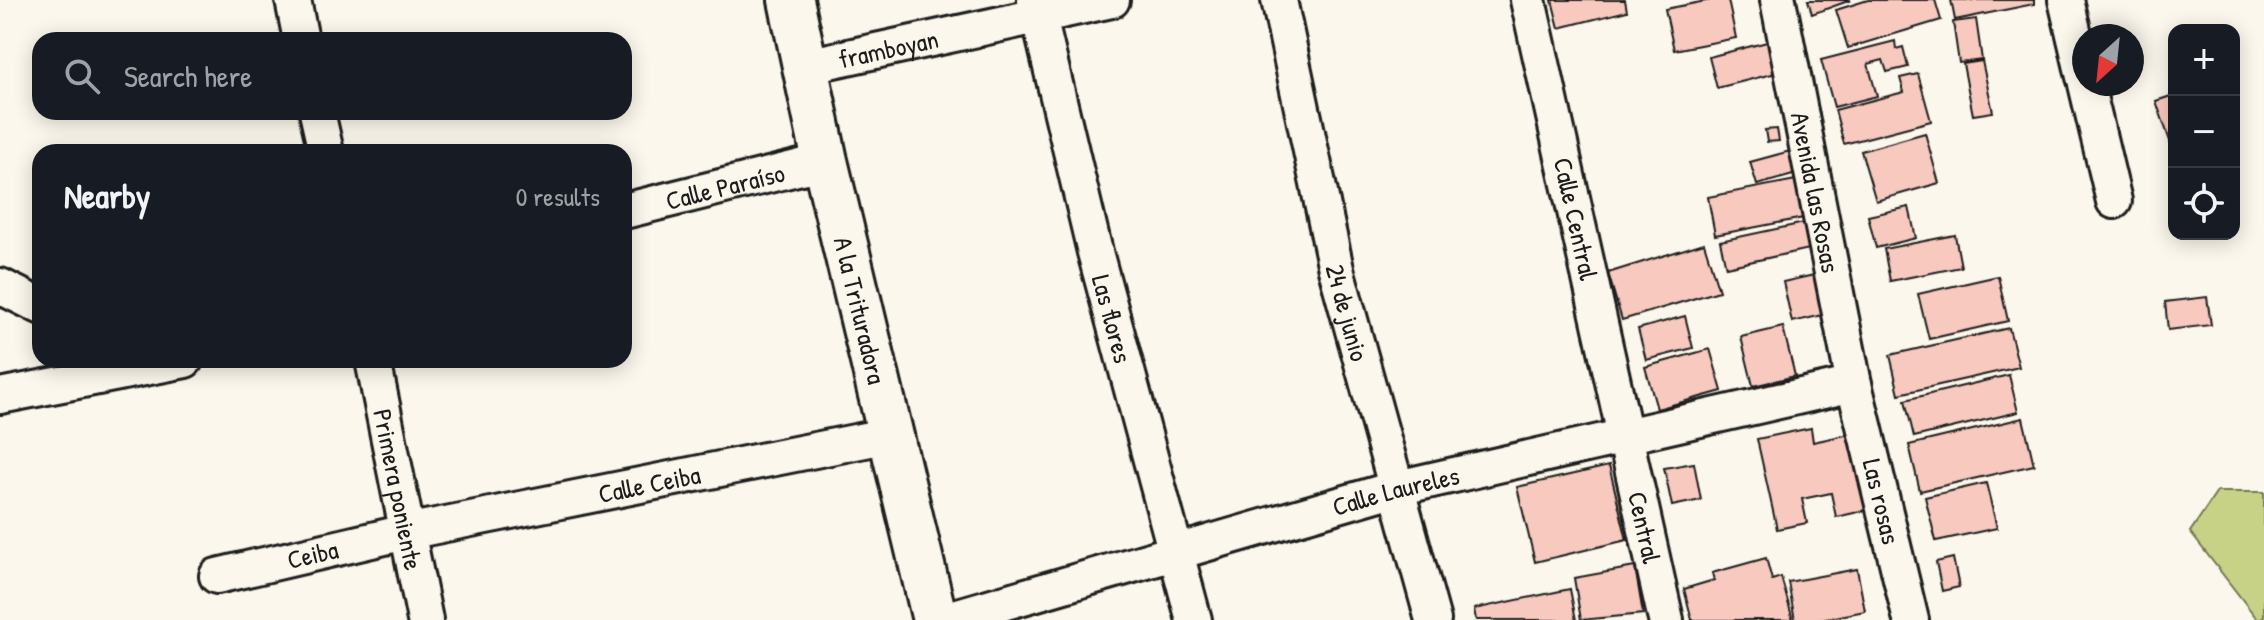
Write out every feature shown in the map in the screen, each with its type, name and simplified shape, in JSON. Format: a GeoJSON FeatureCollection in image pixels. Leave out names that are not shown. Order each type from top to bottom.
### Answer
{"type":"FeatureCollection","features":[{"type":"Feature","properties":{"kind":"street","name":"A la Trituradora"},"geometry":{"type":"LineString","coordinates":[[791,0],[825,161],[935,620]]}},
{"type":"Feature","properties":{"kind":"street","name":"framboyan"},"geometry":{"type":"LineString","coordinates":[[806,66],[1037,8],[1112,0]]}},
{"type":"Feature","properties":{"kind":"street","name":"24 de junio"},"geometry":{"type":"LineString","coordinates":[[1279,0],[1336,269],[1433,620]]}},
{"type":"Feature","properties":{"kind":"street","name":"Calle Central"},"geometry":{"type":"LineString","coordinates":[[1528,0],[1623,436]]}},
{"type":"Feature","properties":{"kind":"street","name":"Avenida las Rosas"},"geometry":{"type":"LineString","coordinates":[[1778,0],[1854,384]]}},
{"type":"Feature","properties":{"kind":"street"},"geometry":{"type":"LineString","coordinates":[[2066,0],[2072,26]]}},
{"type":"Feature","properties":{"kind":"street"},"geometry":{"type":"LineString","coordinates":[[296,1],[300,32]]}},
{"type":"Feature","properties":{"kind":"street","name":"Las flores"},"geometry":{"type":"LineString","coordinates":[[1037,8],[1095,252],[1194,620]]}},
{"type":"Feature","properties":{"kind":"street"},"geometry":{"type":"LineString","coordinates":[[2089,96],[2114,201]]}},
{"type":"Feature","properties":{"kind":"street"},"geometry":{"type":"LineString","coordinates":[[319,120],[324,144]]}},
{"type":"Feature","properties":{"kind":"street","name":"Calle Paraíso"},"geometry":{"type":"LineString","coordinates":[[632,209],[825,161]]}},
{"type":"Feature","properties":{"kind":"street"},"geometry":{"type":"LineString","coordinates":[[0,286],[32,302]]}},
{"type":"Feature","properties":{"kind":"street"},"geometry":{"type":"LineString","coordinates":[[0,396],[134,368]]}},
{"type":"Feature","properties":{"kind":"street","name":"Primera poniente"},"geometry":{"type":"LineString","coordinates":[[375,368],[425,620]]}},
{"type":"Feature","properties":{"kind":"street","name":"Calle Laureles"},"geometry":{"type":"LineString","coordinates":[[944,620],[1397,488],[1854,384]]}},
{"type":"Feature","properties":{"kind":"street","name":"Las rosas"},"geometry":{"type":"LineString","coordinates":[[1854,384],[1911,620]]}},
{"type":"Feature","properties":{"kind":"street","name":"Calle Ceiba"},"geometry":{"type":"LineString","coordinates":[[406,532],[890,435]]}},
{"type":"Feature","properties":{"kind":"street","name":"Central"},"geometry":{"type":"LineString","coordinates":[[1623,436],[1666,620]]}},
{"type":"Feature","properties":{"kind":"street","name":"Ceiba"},"geometry":{"type":"LineString","coordinates":[[217,576],[406,532]]}},
{"type":"Feature","properties":{"kind":"green space"},"geometry":{"type":"Polygon","coordinates":[[[2217,492],[2264,492],[2264,616],[2258,620],[2190,532],[2217,492]]]}},
{"type":"Feature","properties":{"kind":"building"},"geometry":{"type":"Polygon","coordinates":[[[1552,0],[1625,0],[1627,11],[1559,28],[1552,0]]]}},
{"type":"Feature","properties":{"kind":"building"},"geometry":{"type":"Polygon","coordinates":[[[1711,0],[1728,0],[1736,38],[1674,50],[1665,9],[1711,0]]]}},
{"type":"Feature","properties":{"kind":"building"},"geometry":{"type":"Polygon","coordinates":[[[1808,0],[1851,0],[1812,14],[1808,0]]]}},
{"type":"Feature","properties":{"kind":"building"},"geometry":{"type":"Polygon","coordinates":[[[1868,0],[1935,0],[1941,20],[1848,48],[1836,10],[1868,0]]]}},
{"type":"Feature","properties":{"kind":"building"},"geometry":{"type":"Polygon","coordinates":[[[1951,0],[2034,0],[2034,4],[1955,20],[1951,0]]]}},
{"type":"Feature","properties":{"kind":"building"},"geometry":{"type":"Polygon","coordinates":[[[1976,19],[1982,60],[1959,63],[1953,22],[1976,19]]]}},
{"type":"Feature","properties":{"kind":"building"},"geometry":{"type":"Polygon","coordinates":[[[1771,41],[1780,72],[1717,88],[1709,57],[1771,41]]]}},
{"type":"Feature","properties":{"kind":"building"},"geometry":{"type":"Polygon","coordinates":[[[1895,41],[1896,49],[1903,47],[1908,67],[1887,72],[1883,60],[1868,64],[1877,96],[1834,107],[1821,60],[1895,41]]]}},
{"type":"Feature","properties":{"kind":"building"},"geometry":{"type":"Polygon","coordinates":[[[1982,61],[1993,112],[1973,115],[1963,64],[1982,61]]]}},
{"type":"Feature","properties":{"kind":"building"},"geometry":{"type":"Polygon","coordinates":[[[1918,74],[1931,121],[1844,144],[1835,110],[1904,92],[1900,78],[1918,74]]]}},
{"type":"Feature","properties":{"kind":"building"},"geometry":{"type":"Polygon","coordinates":[[[2168,97],[2168,135],[2156,101],[2168,97]]]}},
{"type":"Feature","properties":{"kind":"building"},"geometry":{"type":"Polygon","coordinates":[[[1777,129],[1779,141],[1767,142],[1765,130],[1777,129]]]}},
{"type":"Feature","properties":{"kind":"building"},"geometry":{"type":"Polygon","coordinates":[[[1925,133],[1939,183],[1876,201],[1861,151],[1925,133]]]}},
{"type":"Feature","properties":{"kind":"building"},"geometry":{"type":"Polygon","coordinates":[[[1794,150],[1800,173],[1757,185],[1750,162],[1794,150]]]}},
{"type":"Feature","properties":{"kind":"building"},"geometry":{"type":"Polygon","coordinates":[[[1806,178],[1814,216],[1715,235],[1708,197],[1806,178]]]}},
{"type":"Feature","properties":{"kind":"building"},"geometry":{"type":"Polygon","coordinates":[[[1909,207],[1916,238],[1876,248],[1868,216],[1909,207]]]}},
{"type":"Feature","properties":{"kind":"building"},"geometry":{"type":"Polygon","coordinates":[[[1809,222],[1814,248],[1726,267],[1720,241],[1809,222]]]}},
{"type":"Feature","properties":{"kind":"building"},"geometry":{"type":"Polygon","coordinates":[[[1955,235],[1961,267],[1890,281],[1884,249],[1955,235]]]}},
{"type":"Feature","properties":{"kind":"building"},"geometry":{"type":"Polygon","coordinates":[[[1704,243],[1719,291],[1622,320],[1608,273],[1704,243]]]}},
{"type":"Feature","properties":{"kind":"building"},"geometry":{"type":"Polygon","coordinates":[[[1814,275],[1823,315],[1792,322],[1783,282],[1814,275]]]}},
{"type":"Feature","properties":{"kind":"building"},"geometry":{"type":"Polygon","coordinates":[[[1998,276],[2008,321],[1929,339],[1918,294],[1998,276]]]}},
{"type":"Feature","properties":{"kind":"building"},"geometry":{"type":"Polygon","coordinates":[[[2207,297],[2211,325],[2168,330],[2165,302],[2207,297]]]}},
{"type":"Feature","properties":{"kind":"building"},"geometry":{"type":"Polygon","coordinates":[[[1685,316],[1693,348],[1646,360],[1638,329],[1685,316]]]}},
{"type":"Feature","properties":{"kind":"building"},"geometry":{"type":"Polygon","coordinates":[[[1783,327],[1795,376],[1753,386],[1741,337],[1783,327]]]}},
{"type":"Feature","properties":{"kind":"building"},"geometry":{"type":"Polygon","coordinates":[[[2009,328],[2019,367],[1899,394],[1890,355],[2009,328]]]}},
{"type":"Feature","properties":{"kind":"building"},"geometry":{"type":"Polygon","coordinates":[[[1710,349],[1722,391],[1657,409],[1645,367],[1710,349]]]}},
{"type":"Feature","properties":{"kind":"building"},"geometry":{"type":"Polygon","coordinates":[[[2009,375],[2018,412],[1914,437],[1905,400],[2009,375]]]}},
{"type":"Feature","properties":{"kind":"building"},"geometry":{"type":"Polygon","coordinates":[[[2023,418],[2034,465],[1920,491],[1909,445],[2023,418]]]}},
{"type":"Feature","properties":{"kind":"building"},"geometry":{"type":"Polygon","coordinates":[[[1811,428],[1813,442],[1855,433],[1872,509],[1836,517],[1831,493],[1802,499],[1807,523],[1777,529],[1757,439],[1811,428]]]}},
{"type":"Feature","properties":{"kind":"building"},"geometry":{"type":"Polygon","coordinates":[[[1694,463],[1701,500],[1672,506],[1664,468],[1694,463]]]}},
{"type":"Feature","properties":{"kind":"building"},"geometry":{"type":"Polygon","coordinates":[[[1609,466],[1627,540],[1535,562],[1517,487],[1609,466]]]}},
{"type":"Feature","properties":{"kind":"building"},"geometry":{"type":"Polygon","coordinates":[[[1986,483],[1997,528],[1936,541],[1925,497],[1986,483]]]}},
{"type":"Feature","properties":{"kind":"building"},"geometry":{"type":"Polygon","coordinates":[[[1766,558],[1772,580],[1781,577],[1793,620],[1692,620],[1684,589],[1714,580],[1712,573],[1766,558]]]}},
{"type":"Feature","properties":{"kind":"building"},"geometry":{"type":"Polygon","coordinates":[[[1953,558],[1959,587],[1942,591],[1936,562],[1953,558]]]}},
{"type":"Feature","properties":{"kind":"building"},"geometry":{"type":"Polygon","coordinates":[[[1635,567],[1643,614],[1581,620],[1574,578],[1635,567]]]}},
{"type":"Feature","properties":{"kind":"building"},"geometry":{"type":"Polygon","coordinates":[[[1857,569],[1865,611],[1820,620],[1795,620],[1788,582],[1857,569]]]}},
{"type":"Feature","properties":{"kind":"building"},"geometry":{"type":"Polygon","coordinates":[[[1570,589],[1576,620],[1476,620],[1474,609],[1570,589]]]}}]}
